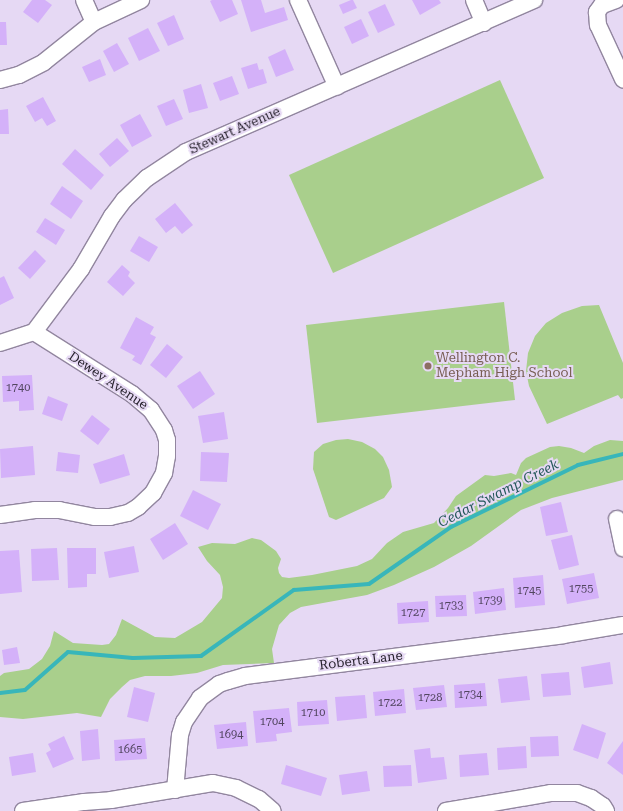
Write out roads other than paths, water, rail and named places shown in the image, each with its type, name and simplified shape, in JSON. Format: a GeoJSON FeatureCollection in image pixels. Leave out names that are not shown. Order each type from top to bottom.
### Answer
{"type":"FeatureCollection","features":[{"type":"Feature","properties":{"kind":"street"},"geometry":{"type":"LineString","coordinates":[[84,0],[94,22]]}},
{"type":"Feature","properties":{"kind":"street"},"geometry":{"type":"LineString","coordinates":[[0,80],[19,75],[44,62],[94,22],[141,0]]}},
{"type":"Feature","properties":{"kind":"street"},"geometry":{"type":"LineString","coordinates":[[298,0],[337,87]]}},
{"type":"Feature","properties":{"kind":"street"},"geometry":{"type":"LineString","coordinates":[[474,0],[484,23]]}},
{"type":"Feature","properties":{"kind":"street","name":"Stewart Avenue"},"geometry":{"type":"LineString","coordinates":[[34,332],[81,269],[112,216],[124,200],[146,178],[186,152],[534,0]]}},
{"type":"Feature","properties":{"kind":"street"},"geometry":{"type":"LineString","coordinates":[[616,0],[602,5],[597,12],[598,25],[623,79]]}},
{"type":"Feature","properties":{"kind":"street"},"geometry":{"type":"LineString","coordinates":[[0,343],[34,332]]}},
{"type":"Feature","properties":{"kind":"street","name":"Dewey Avenue"},"geometry":{"type":"LineString","coordinates":[[0,515],[35,510],[58,510],[95,517],[110,517],[128,512],[138,507],[152,493],[164,473],[167,456],[167,440],[164,430],[151,410],[132,394],[34,332]]}},
{"type":"Feature","properties":{"kind":"street"},"geometry":{"type":"LineString","coordinates":[[617,518],[623,548]]}},
{"type":"Feature","properties":{"kind":"street","name":"Roberta Lane"},"geometry":{"type":"LineString","coordinates":[[175,790],[180,735],[184,722],[200,698],[219,684],[228,680],[245,676],[563,635],[623,625]]}},
{"type":"Feature","properties":{"kind":"street"},"geometry":{"type":"LineString","coordinates":[[30,811],[112,805],[175,790],[213,784],[236,788],[259,799],[273,811]]}},
{"type":"Feature","properties":{"kind":"street"},"geometry":{"type":"LineString","coordinates":[[448,811],[551,793],[577,793],[591,798],[603,806],[606,811]]}},
{"type":"Feature","properties":{"kind":"waterway","name":"Cedar Swamp Creek"},"geometry":{"type":"LineString","coordinates":[[0,693],[25,690],[68,652],[133,658],[201,656],[294,590],[369,584],[451,527],[578,465],[623,454]]}},
{"type":"Feature","properties":{"kind":"place","name":"Wellington C. Mepham High School"},"geometry":{"type":"Point","coordinates":[428,366]}}]}
